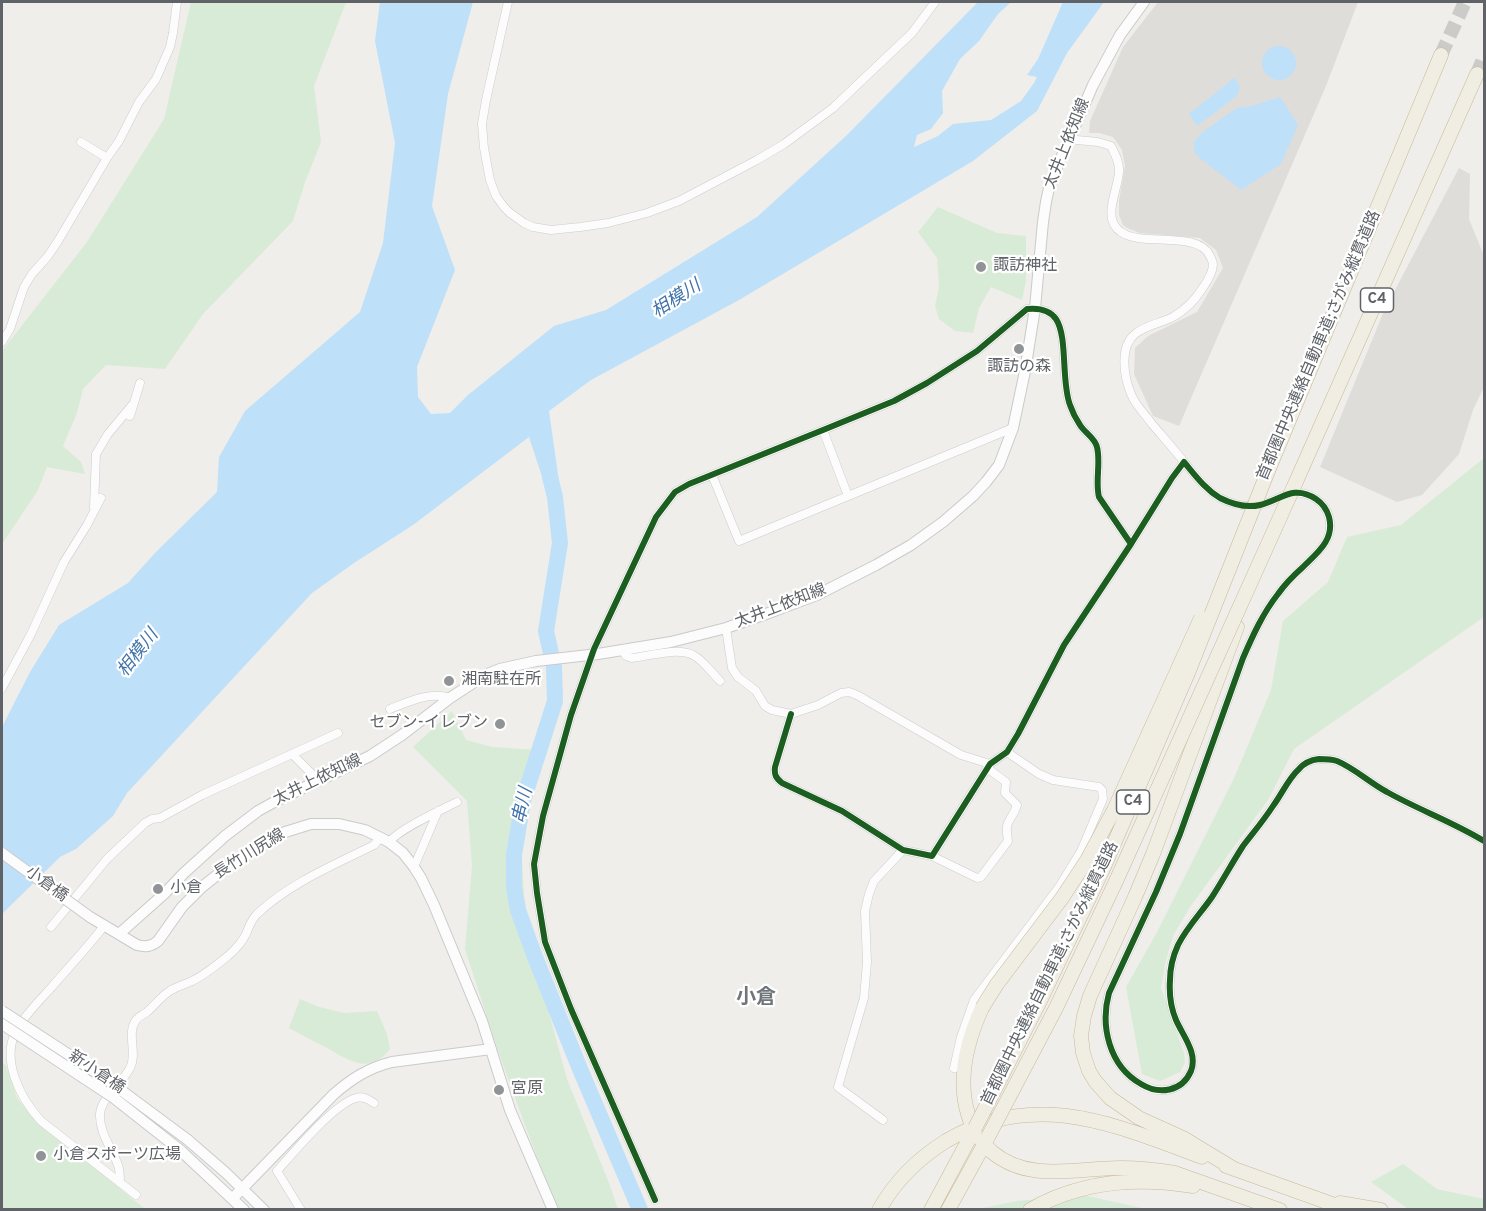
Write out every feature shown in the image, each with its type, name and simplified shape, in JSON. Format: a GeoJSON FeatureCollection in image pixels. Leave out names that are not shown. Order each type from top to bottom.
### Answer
{"type":"FeatureCollection","features":[{"type":"Feature","properties":{"kind":"highway","name":"首都圏中央連絡自動車道;さがみ縦貫道路"},"geometry":{"type":"LineString","coordinates":[[931,1209],[1045,991],[1107,859],[1188,673],[1270,466],[1441,55]]}},
{"type":"Feature","properties":{"kind":"highway","name":"首都圏中央連絡自動車道;さがみ縦貫道路"},"geometry":{"type":"LineString","coordinates":[[948,1209],[1056,1008],[1102,911],[1477,74]]}},
{"type":"Feature","properties":{"kind":"highway"},"geometry":{"type":"LineString","coordinates":[[1270,466],[1242,515],[1204,611],[1104,829],[1078,876],[997,984],[982,1008],[970,1039],[963,1082],[970,1122],[982,1142],[1004,1160],[1024,1168],[1054,1172],[1118,1168],[1160,1170],[1280,1209]]}},
{"type":"Feature","properties":{"kind":"highway"},"geometry":{"type":"LineString","coordinates":[[1234,1169],[1183,1138],[1139,1118],[1110,1098],[1091,1076],[1083,1053],[1081,1036],[1083,1016],[1090,996],[1166,821],[1269,541]]}},
{"type":"Feature","properties":{"kind":"highway"},"geometry":{"type":"LineString","coordinates":[[879,1209],[906,1173],[939,1146],[973,1128],[1008,1117],[1054,1114],[1105,1123],[1348,1209]]}},
{"type":"Feature","properties":{"kind":"highway"},"geometry":{"type":"LineString","coordinates":[[1030,1209],[1076,1191],[1130,1182],[1174,1183],[1233,1193]]}},
{"type":"Feature","properties":{"kind":"highway"},"geometry":{"type":"LineString","coordinates":[[1323,1200],[1381,1209]]}},
{"type":"Feature","properties":{"kind":"main road","name":"太井上依知線"},"geometry":{"type":"LineString","coordinates":[[119,934],[184,873],[258,811],[378,751],[485,675],[536,660],[589,655],[671,642],[726,628],[818,595],[911,545],[973,496],[999,465],[1013,428],[1035,308],[1050,183],[1093,85],[1120,35],[1144,2]]}},
{"type":"Feature","properties":{"kind":"main road","name":"長竹川尻線"},"geometry":{"type":"LineString","coordinates":[[90,917],[137,945],[145,947],[156,944],[182,907],[202,887],[226,868],[286,831],[307,825],[333,823],[358,828],[385,839],[403,853],[428,891],[482,1021],[510,1110],[553,1209]]}},
{"type":"Feature","properties":{"kind":"main road","name":"小倉橋"},"geometry":{"type":"LineString","coordinates":[[2,853],[90,917]]}},
{"type":"Feature","properties":{"kind":"main road","name":"新小倉橋"},"geometry":{"type":"LineString","coordinates":[[2,1011],[106,1078],[188,1140],[264,1209]]}},
{"type":"Feature","properties":{"kind":"main road","name":"新小倉橋"},"geometry":{"type":"LineString","coordinates":[[6,1023],[114,1098],[180,1150],[244,1209]]}},
{"type":"Feature","properties":{"kind":"main road"},"geometry":{"type":"LineString","coordinates":[[233,1198],[311,1126],[343,1086],[363,1072],[403,1060],[491,1049]]}},
{"type":"Feature","properties":{"kind":"street"},"geometry":{"type":"LineString","coordinates":[[2,342],[10,329],[24,286],[58,241],[119,141],[139,102],[156,79],[174,33],[177,2]]}},
{"type":"Feature","properties":{"kind":"street"},"geometry":{"type":"LineString","coordinates":[[508,2],[482,124],[490,180],[496,196],[510,213],[524,223],[551,230],[608,223],[647,213],[679,201],[757,160],[833,108],[912,33],[934,2]]}},
{"type":"Feature","properties":{"kind":"street"},"geometry":{"type":"LineString","coordinates":[[1070,136],[1077,140],[1111,146],[1117,158],[1119,172],[1111,203],[1112,219],[1118,231],[1129,237],[1192,242],[1208,251],[1213,263],[1209,280],[1194,301],[1174,316],[1134,335],[1128,343],[1124,357],[1126,380],[1139,408],[1208,490],[1221,498],[1243,506],[1260,505],[1295,492],[1317,500],[1328,514],[1330,523],[1324,546],[1286,584],[1254,633],[1180,834],[1109,993],[1105,1010],[1106,1030],[1117,1060],[1133,1079],[1155,1090],[1170,1090],[1179,1086],[1190,1073],[1192,1054],[1175,1019],[1171,1001],[1170,979],[1175,952],[1245,844],[1296,772],[1306,763],[1321,759],[1337,762],[1388,793],[1463,828],[1485,841]]}},
{"type":"Feature","properties":{"kind":"street"},"geometry":{"type":"LineString","coordinates":[[81,142],[107,158]]}},
{"type":"Feature","properties":{"kind":"street"},"geometry":{"type":"LineString","coordinates":[[655,1200],[571,1009],[545,942],[534,864],[543,816],[589,655],[656,517],[675,492],[690,484],[894,400],[927,383],[977,351],[1027,309],[1035,308],[1047,311],[1055,317],[1060,329],[1069,403],[1080,425],[1098,449],[1097,488],[1100,497],[1131,544]]}},
{"type":"Feature","properties":{"kind":"street"},"geometry":{"type":"LineString","coordinates":[[130,416],[140,382]]}},
{"type":"Feature","properties":{"kind":"street"},"geometry":{"type":"LineString","coordinates":[[94,512],[96,454],[108,434],[134,404]]}},
{"type":"Feature","properties":{"kind":"street"},"geometry":{"type":"LineString","coordinates":[[712,475],[739,541],[1013,428]]}},
{"type":"Feature","properties":{"kind":"street"},"geometry":{"type":"LineString","coordinates":[[823,430],[848,496]]}},
{"type":"Feature","properties":{"kind":"street"},"geometry":{"type":"LineString","coordinates":[[932,856],[988,766],[1007,752],[1064,645],[1184,462]]}},
{"type":"Feature","properties":{"kind":"street"},"geometry":{"type":"LineString","coordinates":[[2,688],[31,634],[64,562],[101,498]]}},
{"type":"Feature","properties":{"kind":"street"},"geometry":{"type":"LineString","coordinates":[[726,628],[734,672],[756,691],[765,706],[772,710],[790,714],[818,705],[841,693],[849,692],[961,755],[988,766],[1006,782],[1005,793],[1017,805],[1005,828],[1008,841],[981,877],[977,878],[932,856],[903,850],[843,811],[782,783],[774,773],[790,714]]}},
{"type":"Feature","properties":{"kind":"street"},"geometry":{"type":"LineString","coordinates":[[622,650],[626,656],[632,658],[676,652],[693,655],[720,681]]}},
{"type":"Feature","properties":{"kind":"street"},"geometry":{"type":"LineString","coordinates":[[390,709],[425,697],[450,698]]}},
{"type":"Feature","properties":{"kind":"street"},"geometry":{"type":"LineString","coordinates":[[51,927],[107,859],[144,823],[160,818],[202,795],[338,733]]}},
{"type":"Feature","properties":{"kind":"street"},"geometry":{"type":"LineString","coordinates":[[954,1068],[961,1037],[974,1000],[1059,887],[1082,851],[1103,799],[1102,790],[1099,787],[1053,780],[1039,774],[1007,752]]}},
{"type":"Feature","properties":{"kind":"street"},"geometry":{"type":"LineString","coordinates":[[292,754],[312,774],[316,782]]}},
{"type":"Feature","properties":{"kind":"street"},"geometry":{"type":"LineString","coordinates":[[120,1183],[120,1172],[106,1142],[100,1113],[103,1104],[132,1066],[134,1055],[132,1032],[138,1018],[167,993],[192,981],[229,955],[241,943],[255,915],[276,898],[303,880],[385,839],[393,838],[457,802]]}},
{"type":"Feature","properties":{"kind":"street"},"geometry":{"type":"LineString","coordinates":[[414,867],[438,811]]}},
{"type":"Feature","properties":{"kind":"street"},"geometry":{"type":"LineString","coordinates":[[883,1120],[838,1087],[864,998],[867,962],[865,911],[869,894],[874,882],[903,850]]}},
{"type":"Feature","properties":{"kind":"street"},"geometry":{"type":"LineString","coordinates":[[104,926],[16,1030],[11,1045],[11,1060],[24,1100],[41,1121],[136,1195]]}},
{"type":"Feature","properties":{"kind":"street"},"geometry":{"type":"LineString","coordinates":[[6,1023],[16,1030]]}},
{"type":"Feature","properties":{"kind":"street"},"geometry":{"type":"LineString","coordinates":[[301,1209],[276,1171],[311,1126],[340,1106],[357,1098],[366,1098],[374,1103]]}},
{"type":"Feature","properties":{"kind":"shaded area"},"geometry":{"type":"Polygon","coordinates":[[[1158,2],[1358,2],[1326,86],[1179,426],[1153,416],[1134,374],[1135,348],[1148,336],[1197,312],[1223,268],[1216,250],[1200,238],[1140,233],[1123,225],[1119,215],[1125,166],[1122,150],[1113,137],[1089,133],[1090,121],[1123,47],[1158,2]]]}},
{"type":"Feature","properties":{"kind":"shaded area"},"geometry":{"type":"Polygon","coordinates":[[[1459,168],[1470,174],[1469,219],[1484,256],[1484,387],[1473,410],[1459,454],[1422,495],[1397,502],[1320,467],[1384,311],[1459,168]]]}},
{"type":"Feature","properties":{"kind":"green space"},"geometry":{"type":"Polygon","coordinates":[[[191,2],[347,2],[314,86],[321,142],[293,221],[203,314],[165,369],[106,365],[83,389],[77,413],[63,446],[81,462],[85,474],[47,467],[38,490],[2,544],[2,351],[87,242],[164,119],[191,2]]]}},
{"type":"Feature","properties":{"kind":"green space"},"geometry":{"type":"Polygon","coordinates":[[[938,207],[997,233],[1026,236],[1026,281],[1022,300],[991,287],[979,308],[973,333],[955,331],[939,319],[935,306],[939,287],[937,258],[918,232],[938,207]]]}},
{"type":"Feature","properties":{"kind":"green space"},"geometry":{"type":"Polygon","coordinates":[[[1484,458],[1484,617],[1294,749],[1268,800],[1190,907],[1174,934],[1161,988],[1184,1053],[1185,1063],[1180,1072],[1160,1081],[1142,1074],[1126,987],[1156,934],[1235,776],[1271,690],[1283,621],[1328,582],[1347,537],[1401,525],[1484,458]]]}},
{"type":"Feature","properties":{"kind":"green space"},"geometry":{"type":"Polygon","coordinates":[[[452,711],[466,740],[492,747],[537,750],[521,841],[524,896],[533,954],[567,1079],[618,1209],[557,1209],[496,1045],[465,949],[472,866],[467,801],[413,747],[452,711]]]}},
{"type":"Feature","properties":{"kind":"green space"},"geometry":{"type":"Polygon","coordinates":[[[300,999],[319,1007],[344,1013],[377,1011],[387,1034],[390,1049],[375,1062],[360,1063],[289,1028],[300,999]]]}},
{"type":"Feature","properties":{"kind":"green space","name":"小倉スポーツ広場"},"geometry":{"type":"Polygon","coordinates":[[[2,1063],[6,1065],[17,1098],[37,1123],[145,1209],[2,1209],[2,1063]]]}},
{"type":"Feature","properties":{"kind":"green space"},"geometry":{"type":"Polygon","coordinates":[[[1403,1164],[1437,1189],[1484,1199],[1484,1209],[1408,1209],[1371,1182],[1403,1164]]]}},
{"type":"Feature","properties":{"kind":"green space"},"geometry":{"type":"Polygon","coordinates":[[[1083,1195],[1146,1209],[973,1210],[1017,1201],[1083,1195]]]}},
{"type":"Feature","properties":{"kind":"water","name":"相模川"},"geometry":{"type":"Polygon","coordinates":[[[380,2],[473,2],[448,94],[432,206],[455,270],[417,367],[418,397],[431,414],[450,413],[468,395],[554,326],[606,310],[757,217],[846,136],[978,2],[1011,2],[998,14],[979,41],[960,59],[942,91],[943,113],[931,129],[917,135],[914,147],[938,136],[953,124],[991,120],[1021,101],[1037,77],[1027,75],[1038,59],[1063,2],[1104,2],[1067,53],[1037,111],[973,161],[739,300],[591,380],[549,411],[561,496],[549,498],[529,437],[413,525],[312,593],[127,793],[113,816],[76,849],[60,857],[2,914],[2,727],[30,672],[59,625],[128,583],[217,492],[219,457],[245,411],[360,312],[383,243],[395,143],[375,41],[380,2]]]}},
{"type":"Feature","properties":{"kind":"water"},"geometry":{"type":"Polygon","coordinates":[[[1279,46],[1291,51],[1296,63],[1291,75],[1279,80],[1267,75],[1262,63],[1267,51],[1279,46]]]}},
{"type":"Feature","properties":{"kind":"water"},"geometry":{"type":"Polygon","coordinates":[[[1234,78],[1240,86],[1237,96],[1197,126],[1189,114],[1234,78]]]}},
{"type":"Feature","properties":{"kind":"water"},"geometry":{"type":"Polygon","coordinates":[[[1280,97],[1298,125],[1281,164],[1241,190],[1195,154],[1193,142],[1204,131],[1237,108],[1280,97]]]}},
{"type":"Feature","properties":{"kind":"waterway","name":"串川"},"geometry":{"type":"LineString","coordinates":[[550,477],[555,497],[560,543],[546,631],[554,667],[555,701],[523,801],[514,855],[514,888],[518,910],[535,957],[640,1210]]}},
{"type":"Feature","properties":{"kind":"tunnel"},"geometry":{"type":"LineString","coordinates":[[1441,55],[1465,2]]}},
{"type":"Feature","properties":{"kind":"tunnel"},"geometry":{"type":"LineString","coordinates":[[1477,74],[1484,57]]}},
{"type":"Feature","properties":{"kind":"cycle path"},"geometry":{"type":"LineString","coordinates":[[655,1200],[571,1009],[545,942],[537,893],[534,864],[543,816],[571,715],[594,649],[656,517],[675,492],[689,484],[894,401],[977,351],[1027,309],[1039,309],[1050,313],[1060,327],[1070,405],[1080,425],[1097,447],[1099,497],[1131,544],[1064,645],[1007,752],[990,764],[932,856],[903,850],[842,811],[778,780],[775,767],[791,714]]}},
{"type":"Feature","properties":{"kind":"cycle path"},"geometry":{"type":"LineString","coordinates":[[1131,544],[1184,462],[1200,482],[1220,498],[1235,504],[1255,506],[1287,494],[1308,495],[1324,507],[1330,525],[1324,545],[1281,590],[1263,617],[1251,641],[1180,834],[1109,993],[1106,1019],[1110,1044],[1114,1056],[1130,1076],[1155,1090],[1169,1090],[1182,1083],[1191,1071],[1193,1058],[1176,1020],[1171,1001],[1171,971],[1176,949],[1212,897],[1243,846],[1292,777],[1305,763],[1319,759],[1337,761],[1387,792],[1484,841]]}},
{"type":"Feature","properties":{"kind":"place","name":"諏訪神社"},"geometry":{"type":"Point","coordinates":[981,267]}},
{"type":"Feature","properties":{"kind":"place","name":"諏訪の森"},"geometry":{"type":"Point","coordinates":[1019,349]}},
{"type":"Feature","properties":{"kind":"place","name":"湘南駐在所"},"geometry":{"type":"Point","coordinates":[449,681]}},
{"type":"Feature","properties":{"kind":"place","name":"セブン-イレブン"},"geometry":{"type":"Point","coordinates":[500,724]}},
{"type":"Feature","properties":{"kind":"place","name":"小倉"},"geometry":{"type":"Point","coordinates":[158,889]}},
{"type":"Feature","properties":{"kind":"place","name":"宮原"},"geometry":{"type":"Point","coordinates":[499,1090]}},
{"type":"Feature","properties":{"kind":"place","name":"小倉スポーツ広場"},"geometry":{"type":"Point","coordinates":[41,1156]}},
{"type":"Feature","properties":{"kind":"district","name":"小倉"},"geometry":{"type":"Point","coordinates":[756,999]}}]}
